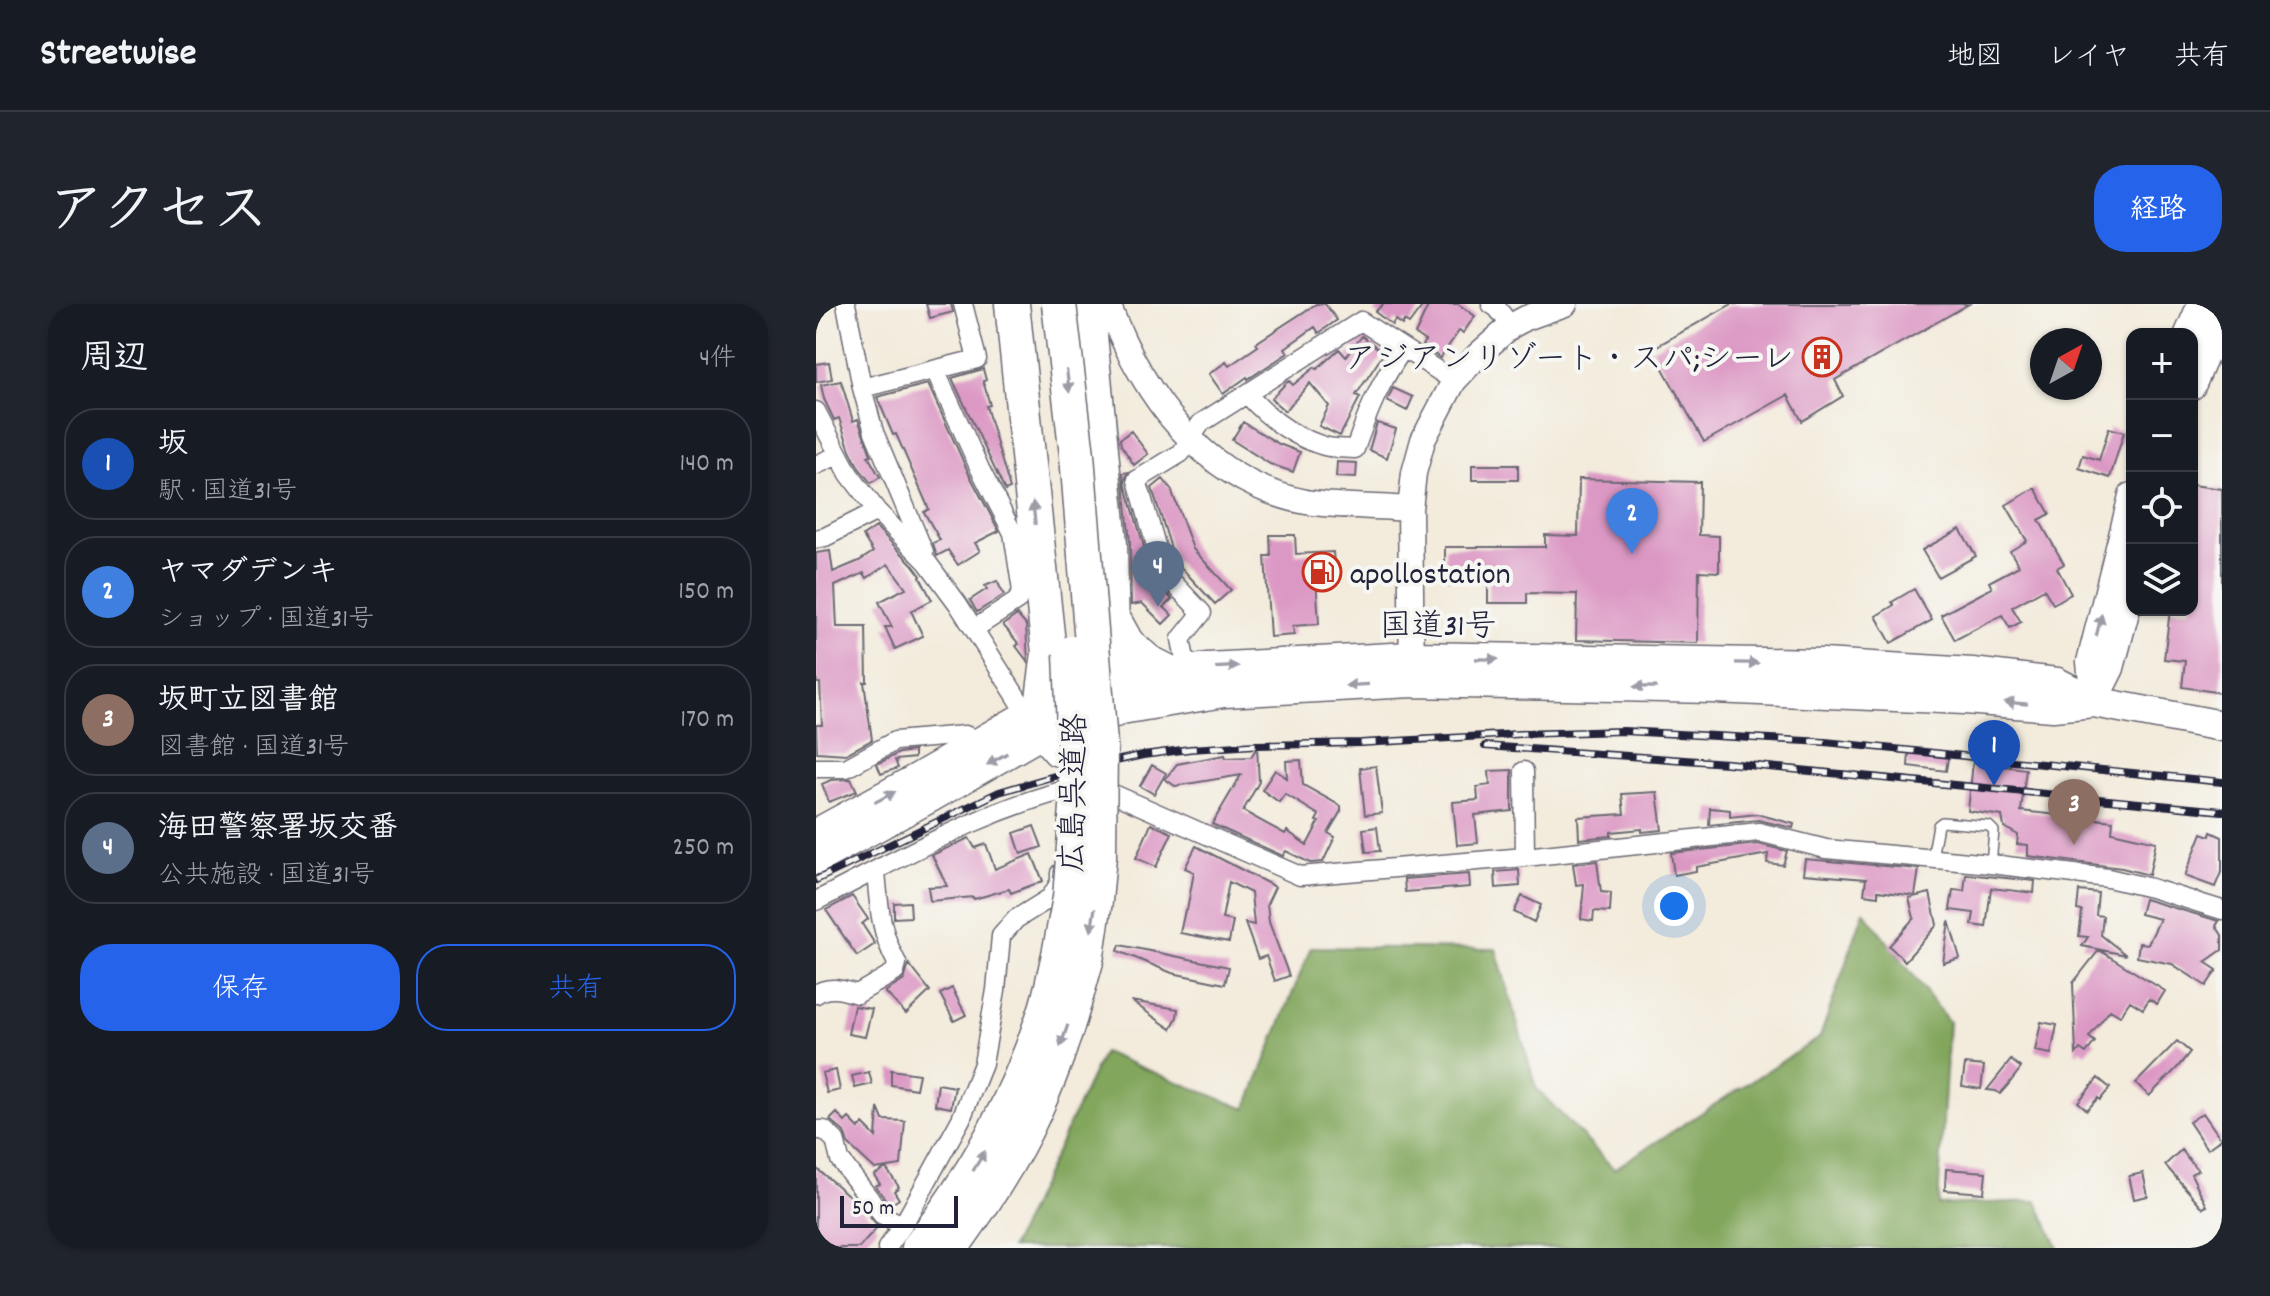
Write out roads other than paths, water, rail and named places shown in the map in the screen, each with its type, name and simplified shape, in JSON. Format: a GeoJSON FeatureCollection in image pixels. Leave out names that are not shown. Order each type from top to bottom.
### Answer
{"type":"FeatureCollection","features":[{"type":"Feature","properties":{"kind":"highway"},"geometry":{"type":"LineString","coordinates":[[1012,304],[1049,653],[1039,717]]}},
{"type":"Feature","properties":{"kind":"highway","name":"広島呉道路"},"geometry":{"type":"LineString","coordinates":[[951,1248],[1007,1165],[1034,1114],[1069,1020],[1073,958],[1070,898],[1077,807],[1076,744],[1055,460],[1035,304]]}},
{"type":"Feature","properties":{"kind":"highway","name":"広島呉道路"},"geometry":{"type":"LineString","coordinates":[[911,1237],[953,1203],[985,1152],[1011,1102],[1045,1013],[1073,958],[1095,901],[1099,856],[1100,744],[1077,455],[1059,304]]}},
{"type":"Feature","properties":{"kind":"highway"},"geometry":{"type":"LineString","coordinates":[[1087,304],[1110,544],[1114,696]]}},
{"type":"Feature","properties":{"kind":"highway"},"geometry":{"type":"LineString","coordinates":[[1111,615],[1127,644],[1148,662],[1178,671]]}},
{"type":"Feature","properties":{"kind":"highway","name":"国道31号"},"geometry":{"type":"LineString","coordinates":[[816,834],[982,742],[1039,717],[1114,696],[1178,671],[1823,664],[1957,672],[2057,683],[2094,702],[2222,726]]}},
{"type":"Feature","properties":{"kind":"highway","name":"国道31号"},"geometry":{"type":"LineString","coordinates":[[1114,696],[1224,692],[1412,670]]}},
{"type":"Feature","properties":{"kind":"highway","name":"国道31号"},"geometry":{"type":"LineString","coordinates":[[816,859],[932,796],[1039,717]]}},
{"type":"Feature","properties":{"kind":"main road"},"geometry":{"type":"LineString","coordinates":[[2191,328],[2201,304]]}},
{"type":"Feature","properties":{"kind":"main road"},"geometry":{"type":"LineString","coordinates":[[2198,372],[2222,317]]}},
{"type":"Feature","properties":{"kind":"main road"},"geometry":{"type":"LineString","coordinates":[[2094,702],[2090,662],[2126,520]]}},
{"type":"Feature","properties":{"kind":"main road"},"geometry":{"type":"LineString","coordinates":[[2094,702],[2111,668],[2126,612]]}},
{"type":"Feature","properties":{"kind":"street"},"geometry":{"type":"LineString","coordinates":[[846,304],[874,432],[927,562]]}},
{"type":"Feature","properties":{"kind":"street"},"geometry":{"type":"LineString","coordinates":[[862,388],[977,359],[963,304]]}},
{"type":"Feature","properties":{"kind":"street"},"geometry":{"type":"LineString","coordinates":[[1108,304],[1120,335],[1157,400],[1190,439],[1222,467],[1266,490],[1307,502],[1410,509]]}},
{"type":"Feature","properties":{"kind":"street"},"geometry":{"type":"LineString","coordinates":[[1491,304],[1511,326]]}},
{"type":"Feature","properties":{"kind":"street"},"geometry":{"type":"LineString","coordinates":[[1412,670],[1410,509],[1414,473],[1423,440],[1454,381],[1511,326],[1565,304]]}},
{"type":"Feature","properties":{"kind":"street"},"geometry":{"type":"LineString","coordinates":[[1178,671],[1181,639],[1202,613],[1164,573],[1137,480],[1181,453],[1201,423],[1361,321],[1454,381]]}},
{"type":"Feature","properties":{"kind":"street"},"geometry":{"type":"LineString","coordinates":[[1247,394],[1260,409],[1288,430],[1325,446],[1355,449],[1371,403],[1403,349]]}},
{"type":"Feature","properties":{"kind":"street"},"geometry":{"type":"LineString","coordinates":[[935,370],[1013,533],[1022,591],[1017,601],[974,629]]}},
{"type":"Feature","properties":{"kind":"street"},"geometry":{"type":"LineString","coordinates":[[816,411],[849,474],[877,511],[927,562],[1039,717],[1046,747],[1054,756],[1070,758],[1091,784],[1300,876],[1525,857],[1759,832],[1826,849],[2108,878],[2222,910]]}},
{"type":"Feature","properties":{"kind":"street"},"geometry":{"type":"LineString","coordinates":[[816,465],[838,455]]}},
{"type":"Feature","properties":{"kind":"street"},"geometry":{"type":"LineString","coordinates":[[816,539],[877,511]]}},
{"type":"Feature","properties":{"kind":"street"},"geometry":{"type":"LineString","coordinates":[[816,768],[846,768],[895,741],[965,735],[982,742]]}},
{"type":"Feature","properties":{"kind":"street"},"geometry":{"type":"LineString","coordinates":[[1524,771],[1525,857]]}},
{"type":"Feature","properties":{"kind":"street"},"geometry":{"type":"LineString","coordinates":[[816,901],[958,829],[1012,806],[1091,784]]}},
{"type":"Feature","properties":{"kind":"street"},"geometry":{"type":"LineString","coordinates":[[887,1248],[911,1237],[983,1064],[996,990],[1001,936],[1016,919],[1050,898],[1060,882],[1061,790]]}},
{"type":"Feature","properties":{"kind":"street"},"geometry":{"type":"LineString","coordinates":[[816,994],[823,989],[836,988],[857,994],[895,972],[897,963],[886,942],[879,912],[876,871]]}},
{"type":"Feature","properties":{"kind":"street"},"geometry":{"type":"LineString","coordinates":[[816,1130],[824,1130],[835,1140],[840,1160],[883,1216],[911,1237]]}},
{"type":"Feature","properties":{"kind":"lane"},"geometry":{"type":"LineString","coordinates":[[1932,858],[1938,825],[1942,822],[1989,826],[1994,831],[1991,864]]}},
{"type":"Feature","properties":{"kind":"railway"},"geometry":{"type":"LineString","coordinates":[[816,880],[999,792],[1079,769],[1143,755],[1190,749],[1623,731],[1825,742],[2222,782]]}},
{"type":"Feature","properties":{"kind":"railway"},"geometry":{"type":"LineString","coordinates":[[1485,746],[1727,763],[2222,811]]}},
{"type":"Feature","properties":{"kind":"place","name":"アジアンリゾート・スパ;シーレ"},"geometry":{"type":"Point","coordinates":[1822,357]}},
{"type":"Feature","properties":{"kind":"place","name":"ヤマダデンキ"},"geometry":{"type":"Point","coordinates":[1632,554]}},
{"type":"Feature","properties":{"kind":"place","name":"apollostation"},"geometry":{"type":"Point","coordinates":[1322,572]}},
{"type":"Feature","properties":{"kind":"place","name":"海田警察署坂交番"},"geometry":{"type":"Point","coordinates":[1158,607]}},
{"type":"Feature","properties":{"kind":"place","name":"坂"},"geometry":{"type":"Point","coordinates":[1994,786]}},
{"type":"Feature","properties":{"kind":"place","name":"坂町立図書館"},"geometry":{"type":"Point","coordinates":[2074,845]}}]}
